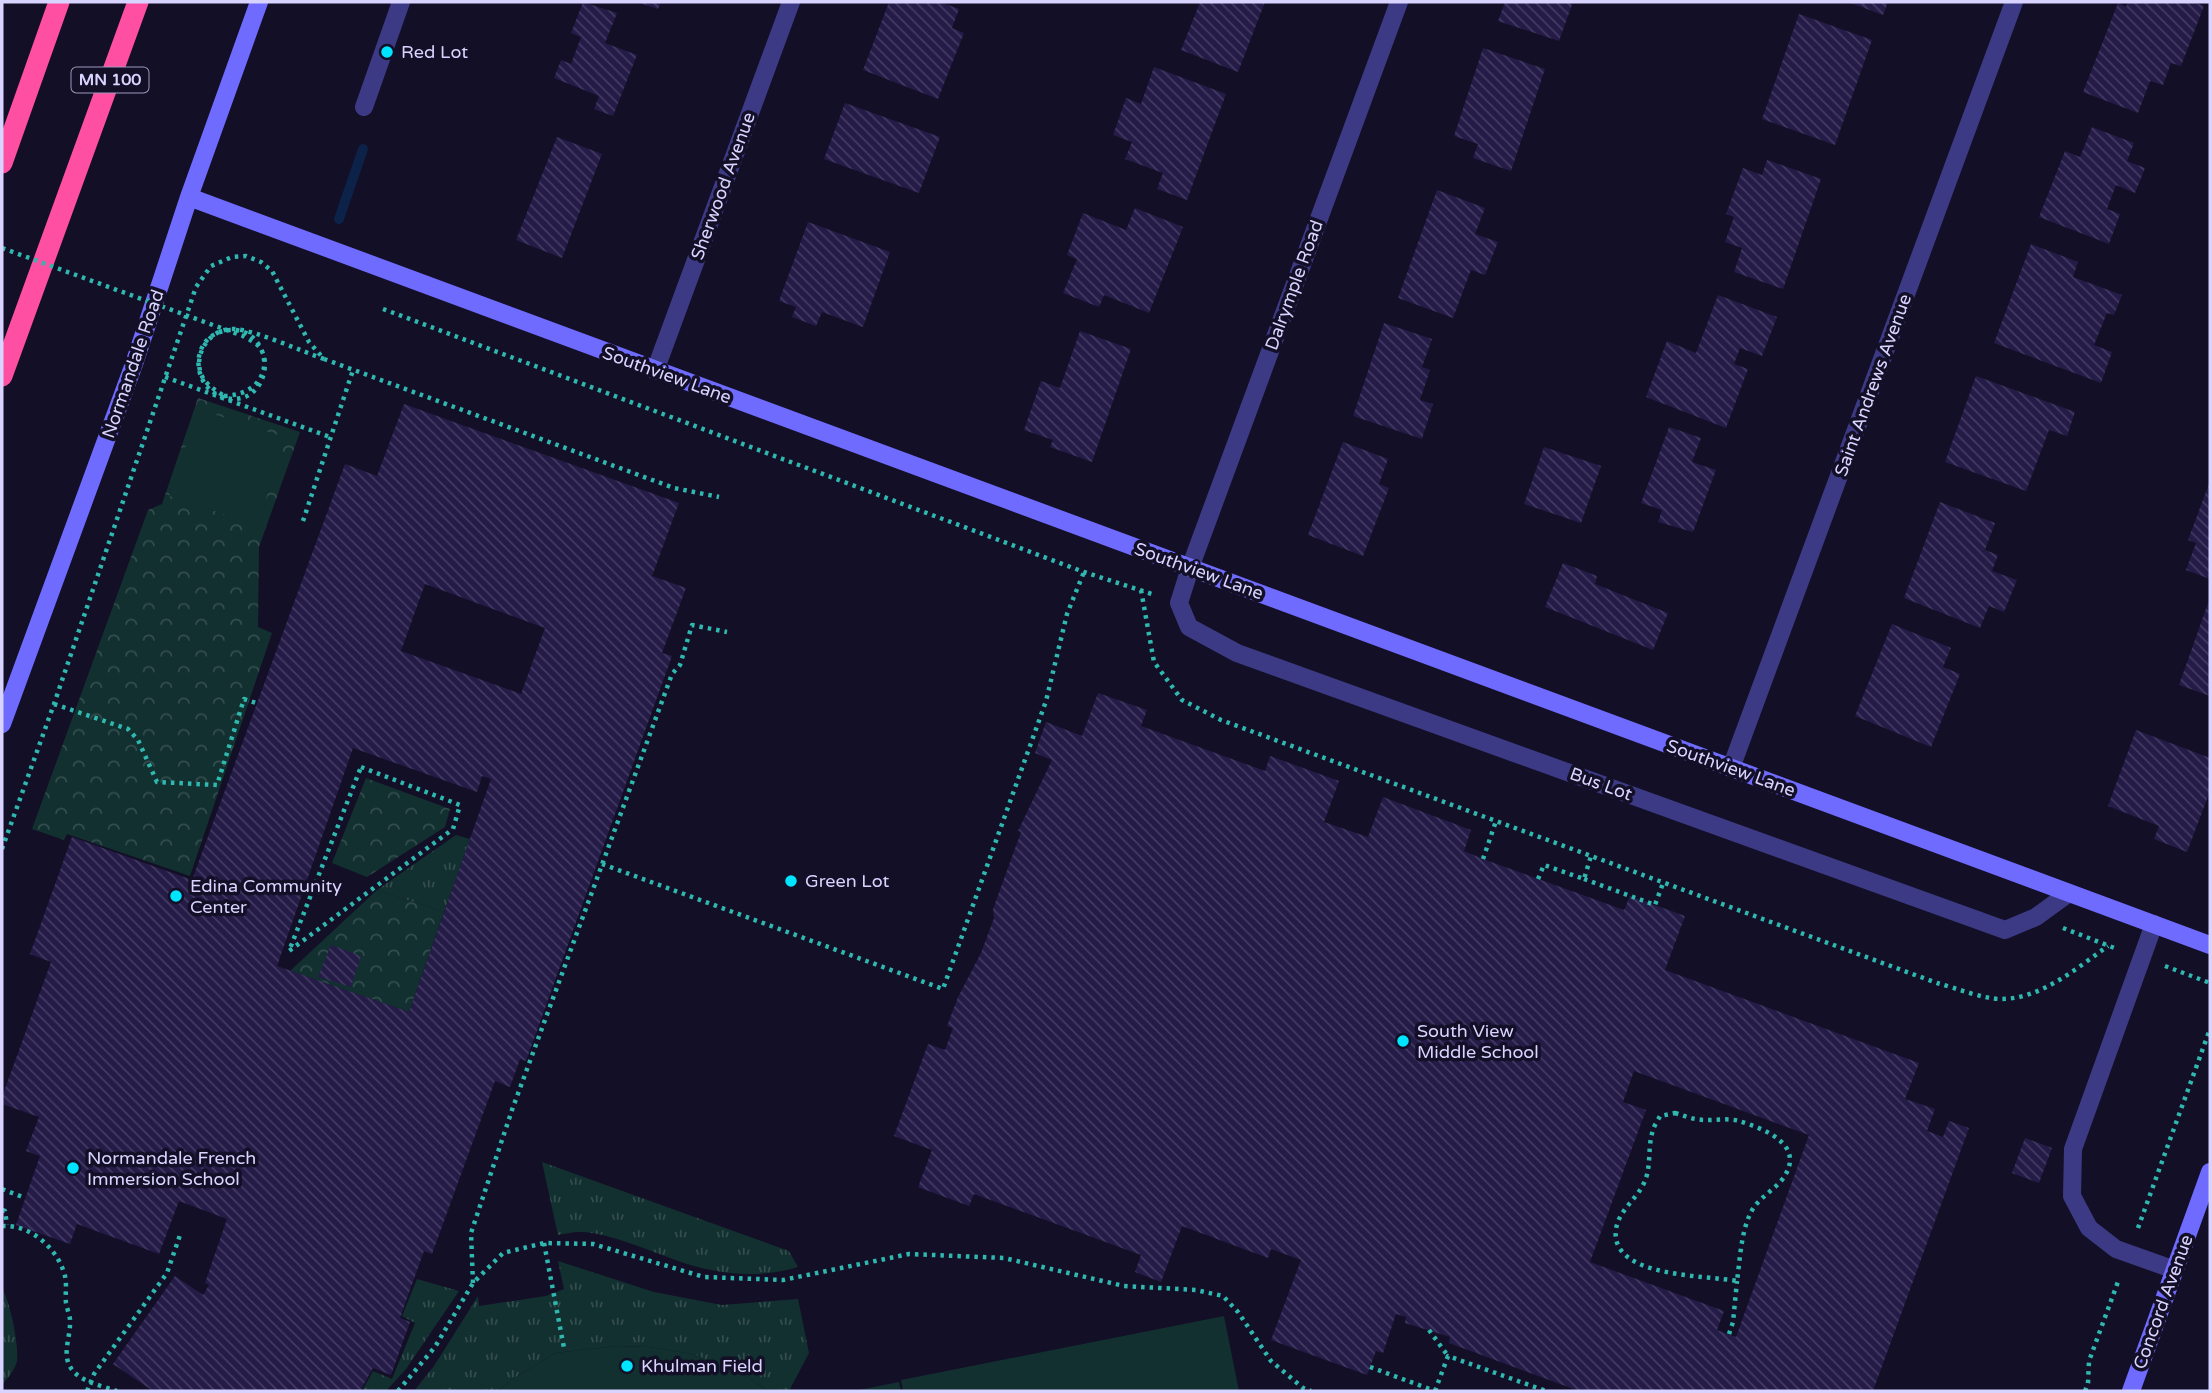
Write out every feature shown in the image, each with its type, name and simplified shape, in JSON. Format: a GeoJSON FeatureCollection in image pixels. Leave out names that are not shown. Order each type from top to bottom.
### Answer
{"type":"FeatureCollection","features":[{"type":"Feature","properties":{"kind":"highway"},"geometry":{"type":"LineString","coordinates":[[2,163],[59,2]]}},
{"type":"Feature","properties":{"kind":"highway","name":"MN 100"},"geometry":{"type":"LineString","coordinates":[[2,376],[138,2]]}},
{"type":"Feature","properties":{"kind":"street","name":"Normandale Road"},"geometry":{"type":"LineString","coordinates":[[2,724],[134,364],[189,197],[259,2]]}},
{"type":"Feature","properties":{"kind":"street"},"geometry":{"type":"LineString","coordinates":[[364,107],[401,2]]}},
{"type":"Feature","properties":{"kind":"street","name":"Sherwood Avenue"},"geometry":{"type":"LineString","coordinates":[[654,371],[791,2]]}},
{"type":"Feature","properties":{"kind":"street","name":"Dalrymple Road"},"geometry":{"type":"LineString","coordinates":[[1190,568],[1399,2]]}},
{"type":"Feature","properties":{"kind":"street","name":"Saint Andrews Avenue"},"geometry":{"type":"LineString","coordinates":[[1731,768],[2014,2]]}},
{"type":"Feature","properties":{"kind":"street","name":"Southview Lane"},"geometry":{"type":"LineString","coordinates":[[189,197],[2210,945]]}},
{"type":"Feature","properties":{"kind":"street"},"geometry":{"type":"LineString","coordinates":[[1179,603],[1190,568]]}},
{"type":"Feature","properties":{"kind":"street","name":"Bus Lot"},"geometry":{"type":"LineString","coordinates":[[1179,603],[1189,627],[1237,653],[2005,930],[2036,917],[2069,893]]}},
{"type":"Feature","properties":{"kind":"street"},"geometry":{"type":"LineString","coordinates":[[2154,924],[2073,1149],[2072,1196],[2089,1228],[2116,1249],[2175,1270]]}},
{"type":"Feature","properties":{"kind":"street","name":"Concord Avenue"},"geometry":{"type":"LineString","coordinates":[[2131,1391],[2210,1172]]}},
{"type":"Feature","properties":{"kind":"path"},"geometry":{"type":"LineString","coordinates":[[2,248],[90,281],[217,327],[230,331],[243,336],[260,346],[262,354],[266,361],[263,377],[254,392],[240,399],[221,398],[206,387],[200,374],[198,356],[205,342],[218,332],[225,331],[232,330],[246,333],[259,344],[265,358],[264,366],[263,374],[254,388],[240,395],[224,396],[210,387],[201,373],[199,355],[206,341],[219,331],[233,328],[674,488],[719,496]]}},
{"type":"Feature","properties":{"kind":"path"},"geometry":{"type":"LineString","coordinates":[[2,849],[196,287],[211,265],[232,257],[246,256],[261,262],[272,271],[309,342],[324,359]]}},
{"type":"Feature","properties":{"kind":"path"},"geometry":{"type":"LineString","coordinates":[[383,309],[1084,572],[1179,603]]}},
{"type":"Feature","properties":{"kind":"path"},"geometry":{"type":"LineString","coordinates":[[303,521],[353,370]]}},
{"type":"Feature","properties":{"kind":"path"},"geometry":{"type":"LineString","coordinates":[[165,377],[330,437]]}},
{"type":"Feature","properties":{"kind":"path"},"geometry":{"type":"LineString","coordinates":[[602,864],[943,989],[1046,701],[1067,614],[1084,572]]}},
{"type":"Feature","properties":{"kind":"path"},"geometry":{"type":"LineString","coordinates":[[1141,590],[1154,662],[1182,700],[1221,720],[1937,984],[2000,999],[2031,995],[2108,946]]}},
{"type":"Feature","properties":{"kind":"path"},"geometry":{"type":"LineString","coordinates":[[473,1283],[471,1233],[512,1110],[672,674],[680,665],[692,625],[727,632]]}},
{"type":"Feature","properties":{"kind":"path"},"geometry":{"type":"LineString","coordinates":[[54,704],[128,729],[138,740],[157,782],[217,785],[244,699],[256,703]]}},
{"type":"Feature","properties":{"kind":"path"},"geometry":{"type":"LineString","coordinates":[[361,767],[460,805],[453,829],[289,951],[303,914],[357,777],[361,767]]}},
{"type":"Feature","properties":{"kind":"path"},"geometry":{"type":"LineString","coordinates":[[1483,859],[1496,821]]}},
{"type":"Feature","properties":{"kind":"path"},"geometry":{"type":"LineString","coordinates":[[1584,879],[1591,856]]}},
{"type":"Feature","properties":{"kind":"path"},"geometry":{"type":"LineString","coordinates":[[1538,879],[1544,865],[1655,905],[1663,883]]}},
{"type":"Feature","properties":{"kind":"path"},"geometry":{"type":"LineString","coordinates":[[2036,917],[2210,982]]}},
{"type":"Feature","properties":{"kind":"path"},"geometry":{"type":"LineString","coordinates":[[2085,1391],[2089,1361],[2210,1028]]}},
{"type":"Feature","properties":{"kind":"path"},"geometry":{"type":"LineString","coordinates":[[1729,1334],[1751,1213],[1761,1198],[1781,1180],[1789,1165],[1787,1150],[1780,1139],[1765,1130],[1734,1120],[1695,1119],[1675,1113],[1660,1116],[1652,1131],[1649,1166],[1644,1183],[1622,1212],[1616,1230],[1619,1247],[1630,1259],[1650,1268],[1681,1275],[1737,1281]]}},
{"type":"Feature","properties":{"kind":"path"},"geometry":{"type":"LineString","coordinates":[[2,1189],[25,1198]]}},
{"type":"Feature","properties":{"kind":"path"},"geometry":{"type":"LineString","coordinates":[[2,1210],[5,1212],[4,1226],[26,1232],[47,1243],[59,1262],[65,1278],[66,1302],[71,1322],[67,1341],[68,1362],[79,1378],[117,1391]]}},
{"type":"Feature","properties":{"kind":"path"},"geometry":{"type":"LineString","coordinates":[[87,1391],[90,1380],[167,1273],[180,1235]]}},
{"type":"Feature","properties":{"kind":"path"},"geometry":{"type":"LineString","coordinates":[[544,1243],[564,1348]]}},
{"type":"Feature","properties":{"kind":"path"},"geometry":{"type":"LineString","coordinates":[[398,1391],[435,1347],[473,1283],[503,1253],[544,1243],[593,1244],[704,1277],[783,1280],[909,1254],[1004,1258],[1124,1286],[1196,1290],[1223,1296],[1238,1312],[1271,1361],[1303,1388],[1311,1391]]}},
{"type":"Feature","properties":{"kind":"path"},"geometry":{"type":"LineString","coordinates":[[1429,1331],[1448,1356],[1546,1391]]}},
{"type":"Feature","properties":{"kind":"path"},"geometry":{"type":"LineString","coordinates":[[1370,1367],[1435,1391],[1448,1356]]}},
{"type":"Feature","properties":{"kind":"green space"},"geometry":{"type":"Polygon","coordinates":[[[198,398],[300,432],[259,547],[258,627],[272,633],[190,876],[67,834],[64,840],[32,829],[148,510],[162,504],[198,398]]]}},
{"type":"Feature","properties":{"kind":"green space"},"geometry":{"type":"Polygon","coordinates":[[[198,409],[287,438],[257,525],[169,496],[198,409]]]}},
{"type":"Feature","properties":{"kind":"green space"},"geometry":{"type":"Polygon","coordinates":[[[366,778],[450,809],[445,827],[367,877],[332,863],[366,778]]]}},
{"type":"Feature","properties":{"kind":"green space"},"geometry":{"type":"Polygon","coordinates":[[[456,835],[470,839],[444,912],[377,890],[456,835]]]}},
{"type":"Feature","properties":{"kind":"green space"},"geometry":{"type":"Polygon","coordinates":[[[377,890],[444,912],[409,1012],[290,971],[377,890]]]}},
{"type":"Feature","properties":{"kind":"green space"},"geometry":{"type":"Polygon","coordinates":[[[542,1162],[789,1251],[798,1267],[771,1273],[728,1273],[687,1264],[604,1235],[579,1232],[558,1235],[542,1162]]]}},
{"type":"Feature","properties":{"kind":"green space"},"geometry":{"type":"Polygon","coordinates":[[[558,1261],[654,1292],[722,1305],[798,1299],[809,1353],[789,1391],[768,1391],[746,1376],[693,1354],[649,1347],[616,1346],[555,1353],[498,1391],[414,1391],[434,1366],[478,1296],[479,1306],[546,1296],[564,1289],[558,1261]]]}},
{"type":"Feature","properties":{"kind":"green space"},"geometry":{"type":"Polygon","coordinates":[[[417,1279],[459,1291],[406,1369],[386,1391],[362,1391],[373,1371],[392,1379],[415,1323],[402,1316],[417,1279]]]}},
{"type":"Feature","properties":{"kind":"green space"},"geometry":{"type":"Polygon","coordinates":[[[2,1288],[11,1313],[17,1361],[2,1385],[2,1288]]]}},
{"type":"Feature","properties":{"kind":"green space"},"geometry":{"type":"Polygon","coordinates":[[[1224,1316],[1239,1391],[903,1391],[901,1380],[1224,1316]]]}},
{"type":"Feature","properties":{"kind":"green space","name":"Khulman Field"},"geometry":{"type":"Polygon","coordinates":[[[616,1346],[649,1347],[693,1354],[746,1376],[768,1391],[498,1391],[555,1353],[616,1346]]]}},
{"type":"Feature","properties":{"kind":"green space"},"geometry":{"type":"Polygon","coordinates":[[[899,1382],[901,1391],[854,1391],[899,1382]]]}},
{"type":"Feature","properties":{"kind":"building"},"geometry":{"type":"Polygon","coordinates":[[[583,2],[617,13],[605,43],[637,55],[613,116],[594,109],[599,96],[554,78],[561,60],[571,64],[581,37],[571,33],[583,2]]]}},
{"type":"Feature","properties":{"kind":"building"},"geometry":{"type":"Polygon","coordinates":[[[637,2],[661,2],[658,9],[637,2]]]}},
{"type":"Feature","properties":{"kind":"building"},"geometry":{"type":"Polygon","coordinates":[[[889,2],[940,2],[959,9],[952,28],[964,33],[938,99],[863,70],[889,2]]]}},
{"type":"Feature","properties":{"kind":"building"},"geometry":{"type":"Polygon","coordinates":[[[1200,2],[1265,2],[1238,72],[1181,50],[1200,2]]]}},
{"type":"Feature","properties":{"kind":"building"},"geometry":{"type":"Polygon","coordinates":[[[1505,2],[1573,2],[1559,41],[1498,21],[1505,2]]]}},
{"type":"Feature","properties":{"kind":"building"},"geometry":{"type":"Polygon","coordinates":[[[1848,2],[1888,2],[1883,15],[1848,2]]]}},
{"type":"Feature","properties":{"kind":"building"},"geometry":{"type":"Polygon","coordinates":[[[2128,2],[2194,2],[2204,6],[2181,66],[2171,63],[2163,85],[2150,81],[2138,113],[2083,92],[2118,3],[2126,7],[2128,2]]]}},
{"type":"Feature","properties":{"kind":"building"},"geometry":{"type":"Polygon","coordinates":[[[1799,14],[1872,40],[1835,145],[1762,119],[1799,14]]]}},
{"type":"Feature","properties":{"kind":"building"},"geometry":{"type":"Polygon","coordinates":[[[1483,48],[1545,69],[1511,171],[1473,158],[1478,144],[1454,136],[1483,48]]]}},
{"type":"Feature","properties":{"kind":"building"},"geometry":{"type":"Polygon","coordinates":[[[1154,67],[1226,94],[1187,200],[1157,189],[1163,173],[1125,159],[1132,142],[1113,135],[1126,98],[1141,104],[1154,67]]]}},
{"type":"Feature","properties":{"kind":"building"},"geometry":{"type":"Polygon","coordinates":[[[845,103],[940,137],[919,193],[824,159],[845,103]]]}},
{"type":"Feature","properties":{"kind":"building"},"geometry":{"type":"Polygon","coordinates":[[[2092,127],[2134,143],[2127,161],[2145,168],[2135,193],[2116,185],[2107,209],[2120,214],[2109,244],[2039,217],[2065,151],[2080,157],[2092,127]]]}},
{"type":"Feature","properties":{"kind":"building"},"geometry":{"type":"Polygon","coordinates":[[[557,137],[602,154],[562,258],[516,240],[557,137]]]}},
{"type":"Feature","properties":{"kind":"building"},"geometry":{"type":"Polygon","coordinates":[[[1767,160],[1821,179],[1783,289],[1734,272],[1742,248],[1725,242],[1734,217],[1726,214],[1743,168],[1762,175],[1767,160]]]}},
{"type":"Feature","properties":{"kind":"building"},"geometry":{"type":"Polygon","coordinates":[[[1437,190],[1485,208],[1475,234],[1498,242],[1485,275],[1471,270],[1453,318],[1398,298],[1437,190]]]}},
{"type":"Feature","properties":{"kind":"building"},"geometry":{"type":"Polygon","coordinates":[[[1135,208],[1183,227],[1149,313],[1104,295],[1099,307],[1063,293],[1077,259],[1067,255],[1083,213],[1126,230],[1135,208]]]}},
{"type":"Feature","properties":{"kind":"building"},"geometry":{"type":"Polygon","coordinates":[[[808,222],[890,252],[863,327],[822,312],[816,326],[792,317],[796,307],[779,301],[808,222]]]}},
{"type":"Feature","properties":{"kind":"building"},"geometry":{"type":"Polygon","coordinates":[[[2031,244],[2078,262],[2073,277],[2122,295],[2114,315],[2107,313],[2094,345],[2112,352],[2101,383],[1994,343],[2031,244]]]}},
{"type":"Feature","properties":{"kind":"building"},"geometry":{"type":"Polygon","coordinates":[[[1718,295],[1777,317],[1762,356],[1740,348],[1734,364],[1748,369],[1726,428],[1646,397],[1667,341],[1696,353],[1718,295]]]}},
{"type":"Feature","properties":{"kind":"building"},"geometry":{"type":"Polygon","coordinates":[[[1384,323],[1432,339],[1422,367],[1430,370],[1420,400],[1433,404],[1422,439],[1353,416],[1384,323]]]}},
{"type":"Feature","properties":{"kind":"building"},"geometry":{"type":"Polygon","coordinates":[[[1080,331],[1131,349],[1092,462],[1050,447],[1053,440],[1024,430],[1041,381],[1060,388],[1080,331]]]}},
{"type":"Feature","properties":{"kind":"building"},"geometry":{"type":"Polygon","coordinates":[[[1976,376],[2075,412],[2067,436],[2049,430],[2026,491],[1945,462],[1976,376]]]}},
{"type":"Feature","properties":{"kind":"building","name":"Edina Community Center"},"geometry":{"type":"Polygon","coordinates":[[[404,404],[679,503],[652,576],[686,588],[662,653],[672,656],[526,1061],[520,1059],[510,1087],[495,1081],[432,1254],[424,1251],[400,1318],[410,1322],[391,1375],[373,1368],[360,1391],[153,1391],[113,1364],[175,1276],[203,1295],[209,1285],[205,1283],[227,1219],[179,1201],[159,1254],[77,1224],[70,1244],[16,1225],[40,1156],[26,1151],[39,1117],[2,1104],[2,1097],[51,962],[30,954],[72,837],[192,880],[345,464],[377,476],[404,404]],[[425,584],[401,651],[521,694],[545,628],[425,584]],[[353,748],[277,966],[409,1012],[491,779],[482,776],[477,792],[353,748]]]}},
{"type":"Feature","properties":{"kind":"building"},"geometry":{"type":"Polygon","coordinates":[[[1669,427],[1701,438],[1692,462],[1716,470],[1693,532],[1658,522],[1662,510],[1641,503],[1669,427]]]}},
{"type":"Feature","properties":{"kind":"building"},"geometry":{"type":"Polygon","coordinates":[[[1343,442],[1388,459],[1379,484],[1389,488],[1363,556],[1308,535],[1343,442]]]}},
{"type":"Feature","properties":{"kind":"building"},"geometry":{"type":"Polygon","coordinates":[[[1544,447],[1601,466],[1581,523],[1524,504],[1544,447]]]}},
{"type":"Feature","properties":{"kind":"building"},"geometry":{"type":"Polygon","coordinates":[[[2210,481],[2210,579],[2186,570],[2196,543],[2188,540],[2210,481]]]}},
{"type":"Feature","properties":{"kind":"building"},"geometry":{"type":"Polygon","coordinates":[[[1940,502],[1995,523],[1985,550],[1998,555],[1992,571],[2017,580],[2004,612],[1989,606],[1980,628],[1904,598],[1940,502]]]}},
{"type":"Feature","properties":{"kind":"building"},"geometry":{"type":"Polygon","coordinates":[[[1563,563],[1597,576],[1595,584],[1668,613],[1653,650],[1545,607],[1563,563]]]}},
{"type":"Feature","properties":{"kind":"building"},"geometry":{"type":"Polygon","coordinates":[[[2208,603],[2210,604],[2210,696],[2179,685],[2208,603]]]}},
{"type":"Feature","properties":{"kind":"building"},"geometry":{"type":"Polygon","coordinates":[[[1892,624],[1951,648],[1943,667],[1960,674],[1931,747],[1855,716],[1892,624]]]}},
{"type":"Feature","properties":{"kind":"building","name":"South View Middle School"},"geometry":{"type":"Polygon","coordinates":[[[1098,693],[1147,710],[1141,726],[1265,771],[1270,756],[1339,781],[1324,822],[1368,837],[1383,797],[1471,830],[1464,851],[1483,859],[1624,910],[1630,896],[1685,916],[1665,970],[1919,1063],[1905,1099],[1935,1109],[1927,1131],[1943,1137],[1949,1121],[1969,1128],[1873,1391],[1579,1391],[1449,1343],[1450,1337],[1405,1323],[1406,1317],[1396,1314],[1383,1353],[1376,1351],[1367,1375],[1271,1340],[1301,1260],[1271,1249],[1268,1258],[1182,1226],[1161,1282],[1135,1272],[1141,1255],[974,1194],[969,1206],[918,1187],[932,1150],[894,1136],[928,1044],[945,1050],[953,1028],[947,1026],[994,918],[993,909],[1021,832],[1018,831],[1052,760],[1035,753],[1046,722],[1082,736],[1098,693]],[[1634,1071],[1623,1102],[1646,1110],[1590,1262],[1724,1311],[1717,1330],[1736,1337],[1809,1135],[1634,1071]]]}},
{"type":"Feature","properties":{"kind":"building"},"geometry":{"type":"Polygon","coordinates":[[[2136,730],[2210,758],[2210,791],[2187,852],[2154,839],[2159,826],[2108,806],[2136,730]]]}},
{"type":"Feature","properties":{"kind":"building"},"geometry":{"type":"Polygon","coordinates":[[[331,945],[361,956],[351,987],[318,977],[331,945]]]}},
{"type":"Feature","properties":{"kind":"building"},"geometry":{"type":"Polygon","coordinates":[[[2025,1138],[2052,1148],[2039,1183],[2012,1173],[2025,1138]]]}},
{"type":"Feature","properties":{"kind":"waterway"},"geometry":{"type":"LineString","coordinates":[[339,219],[363,149]]}},
{"type":"Feature","properties":{"kind":"place","name":"Red Lot"},"geometry":{"type":"Point","coordinates":[387,52]}},
{"type":"Feature","properties":{"kind":"place","name":"Green Lot"},"geometry":{"type":"Point","coordinates":[791,881]}},
{"type":"Feature","properties":{"kind":"place","name":"Edina Community Center"},"geometry":{"type":"Point","coordinates":[176,896]}},
{"type":"Feature","properties":{"kind":"place","name":"South View Middle School"},"geometry":{"type":"Point","coordinates":[1403,1041]}},
{"type":"Feature","properties":{"kind":"place","name":"Normandale French Immersion School"},"geometry":{"type":"Point","coordinates":[73,1168]}},
{"type":"Feature","properties":{"kind":"place","name":"Khulman Field"},"geometry":{"type":"Point","coordinates":[627,1366]}}]}
